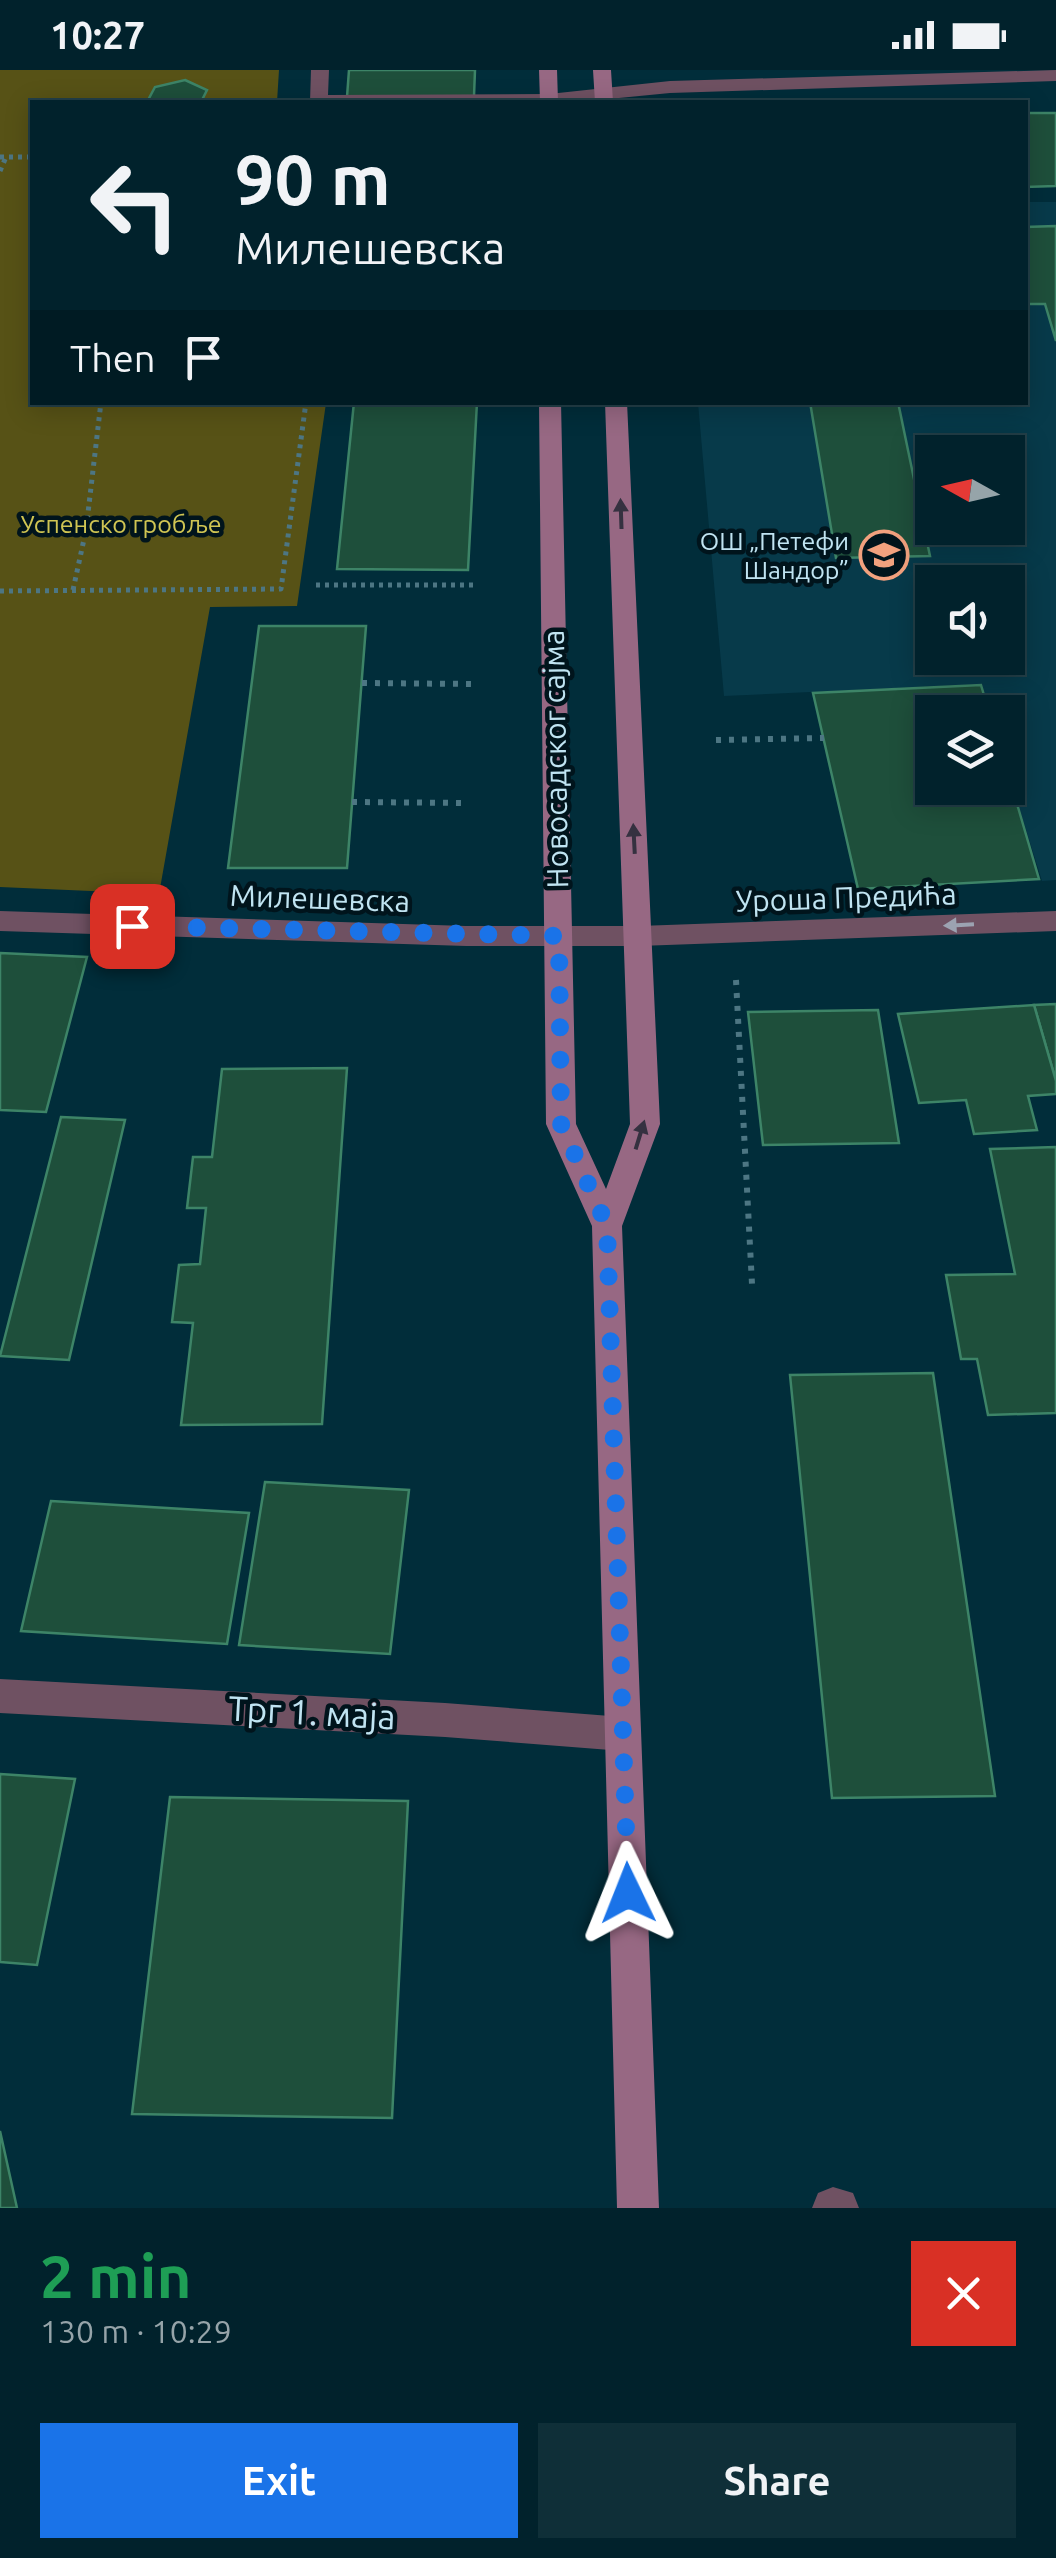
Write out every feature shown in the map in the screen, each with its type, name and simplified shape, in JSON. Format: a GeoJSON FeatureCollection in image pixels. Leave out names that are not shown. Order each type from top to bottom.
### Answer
{"type":"FeatureCollection","features":[{"type":"Feature","properties":{"kind":"street"},"geometry":{"type":"LineString","coordinates":[[318,100],[320,70]]}},
{"type":"Feature","properties":{"kind":"street"},"geometry":{"type":"LineString","coordinates":[[548,70],[549,100]]}},
{"type":"Feature","properties":{"kind":"street"},"geometry":{"type":"LineString","coordinates":[[602,70],[604,97]]}},
{"type":"Feature","properties":{"kind":"street"},"geometry":{"type":"LineString","coordinates":[[563,100],[1056,75]]}},
{"type":"Feature","properties":{"kind":"street","name":"Новосадског сајма"},"geometry":{"type":"LineString","coordinates":[[550,405],[561,1124],[607,1226]]}},
{"type":"Feature","properties":{"kind":"street","name":"Новосадског сајма"},"geometry":{"type":"LineString","coordinates":[[616,405],[645,1124],[607,1226],[638,2208]]}},
{"type":"Feature","properties":{"kind":"street","name":"Милешевска"},"geometry":{"type":"LineString","coordinates":[[0,920],[639,936]]}},
{"type":"Feature","properties":{"kind":"street","name":"Уроша Предића"},"geometry":{"type":"LineString","coordinates":[[639,936],[1056,921]]}},
{"type":"Feature","properties":{"kind":"street","name":"Трг 1. маја"},"geometry":{"type":"LineString","coordinates":[[0,1696],[445,1720],[623,1734]]}},
{"type":"Feature","properties":{"kind":"path"},"geometry":{"type":"LineString","coordinates":[[0,171],[3,157],[30,157]]}},
{"type":"Feature","properties":{"kind":"path"},"geometry":{"type":"LineString","coordinates":[[73,590],[86,530],[101,405]]}},
{"type":"Feature","properties":{"kind":"path"},"geometry":{"type":"LineString","coordinates":[[0,590],[281,589],[306,405]]}},
{"type":"Feature","properties":{"kind":"path"},"geometry":{"type":"LineString","coordinates":[[316,584],[477,585]]}},
{"type":"Feature","properties":{"kind":"path"},"geometry":{"type":"LineString","coordinates":[[362,682],[473,684]]}},
{"type":"Feature","properties":{"kind":"path"},"geometry":{"type":"LineString","coordinates":[[716,740],[824,738]]}},
{"type":"Feature","properties":{"kind":"path"},"geometry":{"type":"LineString","coordinates":[[352,802],[468,803]]}},
{"type":"Feature","properties":{"kind":"path"},"geometry":{"type":"LineString","coordinates":[[736,978],[752,1284]]}},
{"type":"Feature","properties":{"kind":"shaded area","name":"ОШ „Петефи Шандор”"},"geometry":{"type":"Polygon","coordinates":[[[1028,202],[1056,202],[1056,880],[1042,881],[1018,805],[1025,805],[1025,695],[985,695],[982,684],[724,696],[698,405],[1028,405],[1028,202]]]}},
{"type":"Feature","properties":{"kind":"green space","name":"Успенско гробље"},"geometry":{"type":"Polygon","coordinates":[[[0,70],[279,70],[277,100],[30,100],[30,405],[326,405],[297,606],[210,607],[159,894],[0,887],[0,70]]]}},
{"type":"Feature","properties":{"kind":"building"},"geometry":{"type":"Polygon","coordinates":[[[349,70],[475,70],[474,96],[347,97],[349,70]]]}},
{"type":"Feature","properties":{"kind":"building"},"geometry":{"type":"Polygon","coordinates":[[[185,80],[207,90],[202,100],[148,100],[155,87],[185,80]]]}},
{"type":"Feature","properties":{"kind":"building"},"geometry":{"type":"Polygon","coordinates":[[[1028,113],[1056,113],[1056,186],[1028,187],[1028,113]]]}},
{"type":"Feature","properties":{"kind":"building"},"geometry":{"type":"Polygon","coordinates":[[[1056,226],[1056,341],[1045,304],[1028,304],[1028,227],[1056,226]]]}},
{"type":"Feature","properties":{"kind":"building"},"geometry":{"type":"Polygon","coordinates":[[[354,405],[477,405],[468,570],[337,569],[354,405]]]}},
{"type":"Feature","properties":{"kind":"building"},"geometry":{"type":"Polygon","coordinates":[[[810,405],[899,405],[915,484],[915,545],[928,545],[930,556],[836,558],[810,405]]]}},
{"type":"Feature","properties":{"kind":"building"},"geometry":{"type":"Polygon","coordinates":[[[259,626],[366,626],[347,868],[228,868],[259,626]]]}},
{"type":"Feature","properties":{"kind":"building"},"geometry":{"type":"Polygon","coordinates":[[[981,685],[984,695],[915,695],[915,805],[1017,805],[1039,879],[858,889],[813,693],[981,685]]]}},
{"type":"Feature","properties":{"kind":"building"},"geometry":{"type":"Polygon","coordinates":[[[0,953],[87,957],[46,1112],[0,1110],[0,953]]]}},
{"type":"Feature","properties":{"kind":"building"},"geometry":{"type":"Polygon","coordinates":[[[1056,1004],[1056,1081],[1034,1005],[1056,1004]]]}},
{"type":"Feature","properties":{"kind":"building"},"geometry":{"type":"Polygon","coordinates":[[[1034,1005],[1056,1081],[1056,1094],[1028,1096],[1037,1130],[974,1134],[966,1100],[919,1103],[898,1014],[1034,1005]]]}},
{"type":"Feature","properties":{"kind":"building"},"geometry":{"type":"Polygon","coordinates":[[[878,1010],[899,1143],[763,1145],[748,1012],[878,1010]]]}},
{"type":"Feature","properties":{"kind":"building"},"geometry":{"type":"Polygon","coordinates":[[[347,1068],[322,1424],[181,1425],[193,1323],[172,1322],[179,1265],[200,1264],[206,1208],[187,1208],[193,1157],[212,1157],[222,1069],[347,1068]]]}},
{"type":"Feature","properties":{"kind":"building"},"geometry":{"type":"Polygon","coordinates":[[[61,1117],[125,1120],[69,1360],[0,1356],[61,1117]]]}},
{"type":"Feature","properties":{"kind":"building"},"geometry":{"type":"Polygon","coordinates":[[[1056,1147],[1056,1413],[988,1415],[977,1359],[961,1359],[946,1275],[1015,1274],[990,1149],[1056,1147]]]}},
{"type":"Feature","properties":{"kind":"building"},"geometry":{"type":"Polygon","coordinates":[[[933,1373],[995,1796],[832,1798],[790,1375],[933,1373]]]}},
{"type":"Feature","properties":{"kind":"building"},"geometry":{"type":"Polygon","coordinates":[[[265,1482],[409,1490],[390,1654],[239,1645],[265,1482]]]}},
{"type":"Feature","properties":{"kind":"building"},"geometry":{"type":"Polygon","coordinates":[[[51,1501],[249,1513],[227,1644],[21,1631],[51,1501]]]}},
{"type":"Feature","properties":{"kind":"building"},"geometry":{"type":"Polygon","coordinates":[[[0,1774],[75,1779],[37,1965],[0,1962],[0,1774]]]}},
{"type":"Feature","properties":{"kind":"building"},"geometry":{"type":"Polygon","coordinates":[[[170,1797],[408,1801],[392,2118],[132,2114],[170,1797]]]}},
{"type":"Feature","properties":{"kind":"building"},"geometry":{"type":"Polygon","coordinates":[[[0,2131],[17,2208],[0,2208],[0,2131]]]}},
{"type":"Feature","properties":{"kind":"place","name":"ОШ „Петефи Шандор”"},"geometry":{"type":"Point","coordinates":[884,555]}},
{"type":"Feature","properties":{"kind":"route"},"geometry":{"type":"LineString","coordinates":[[132,926],[559,936],[561,1124],[607,1226],[628,1893]]}}]}
